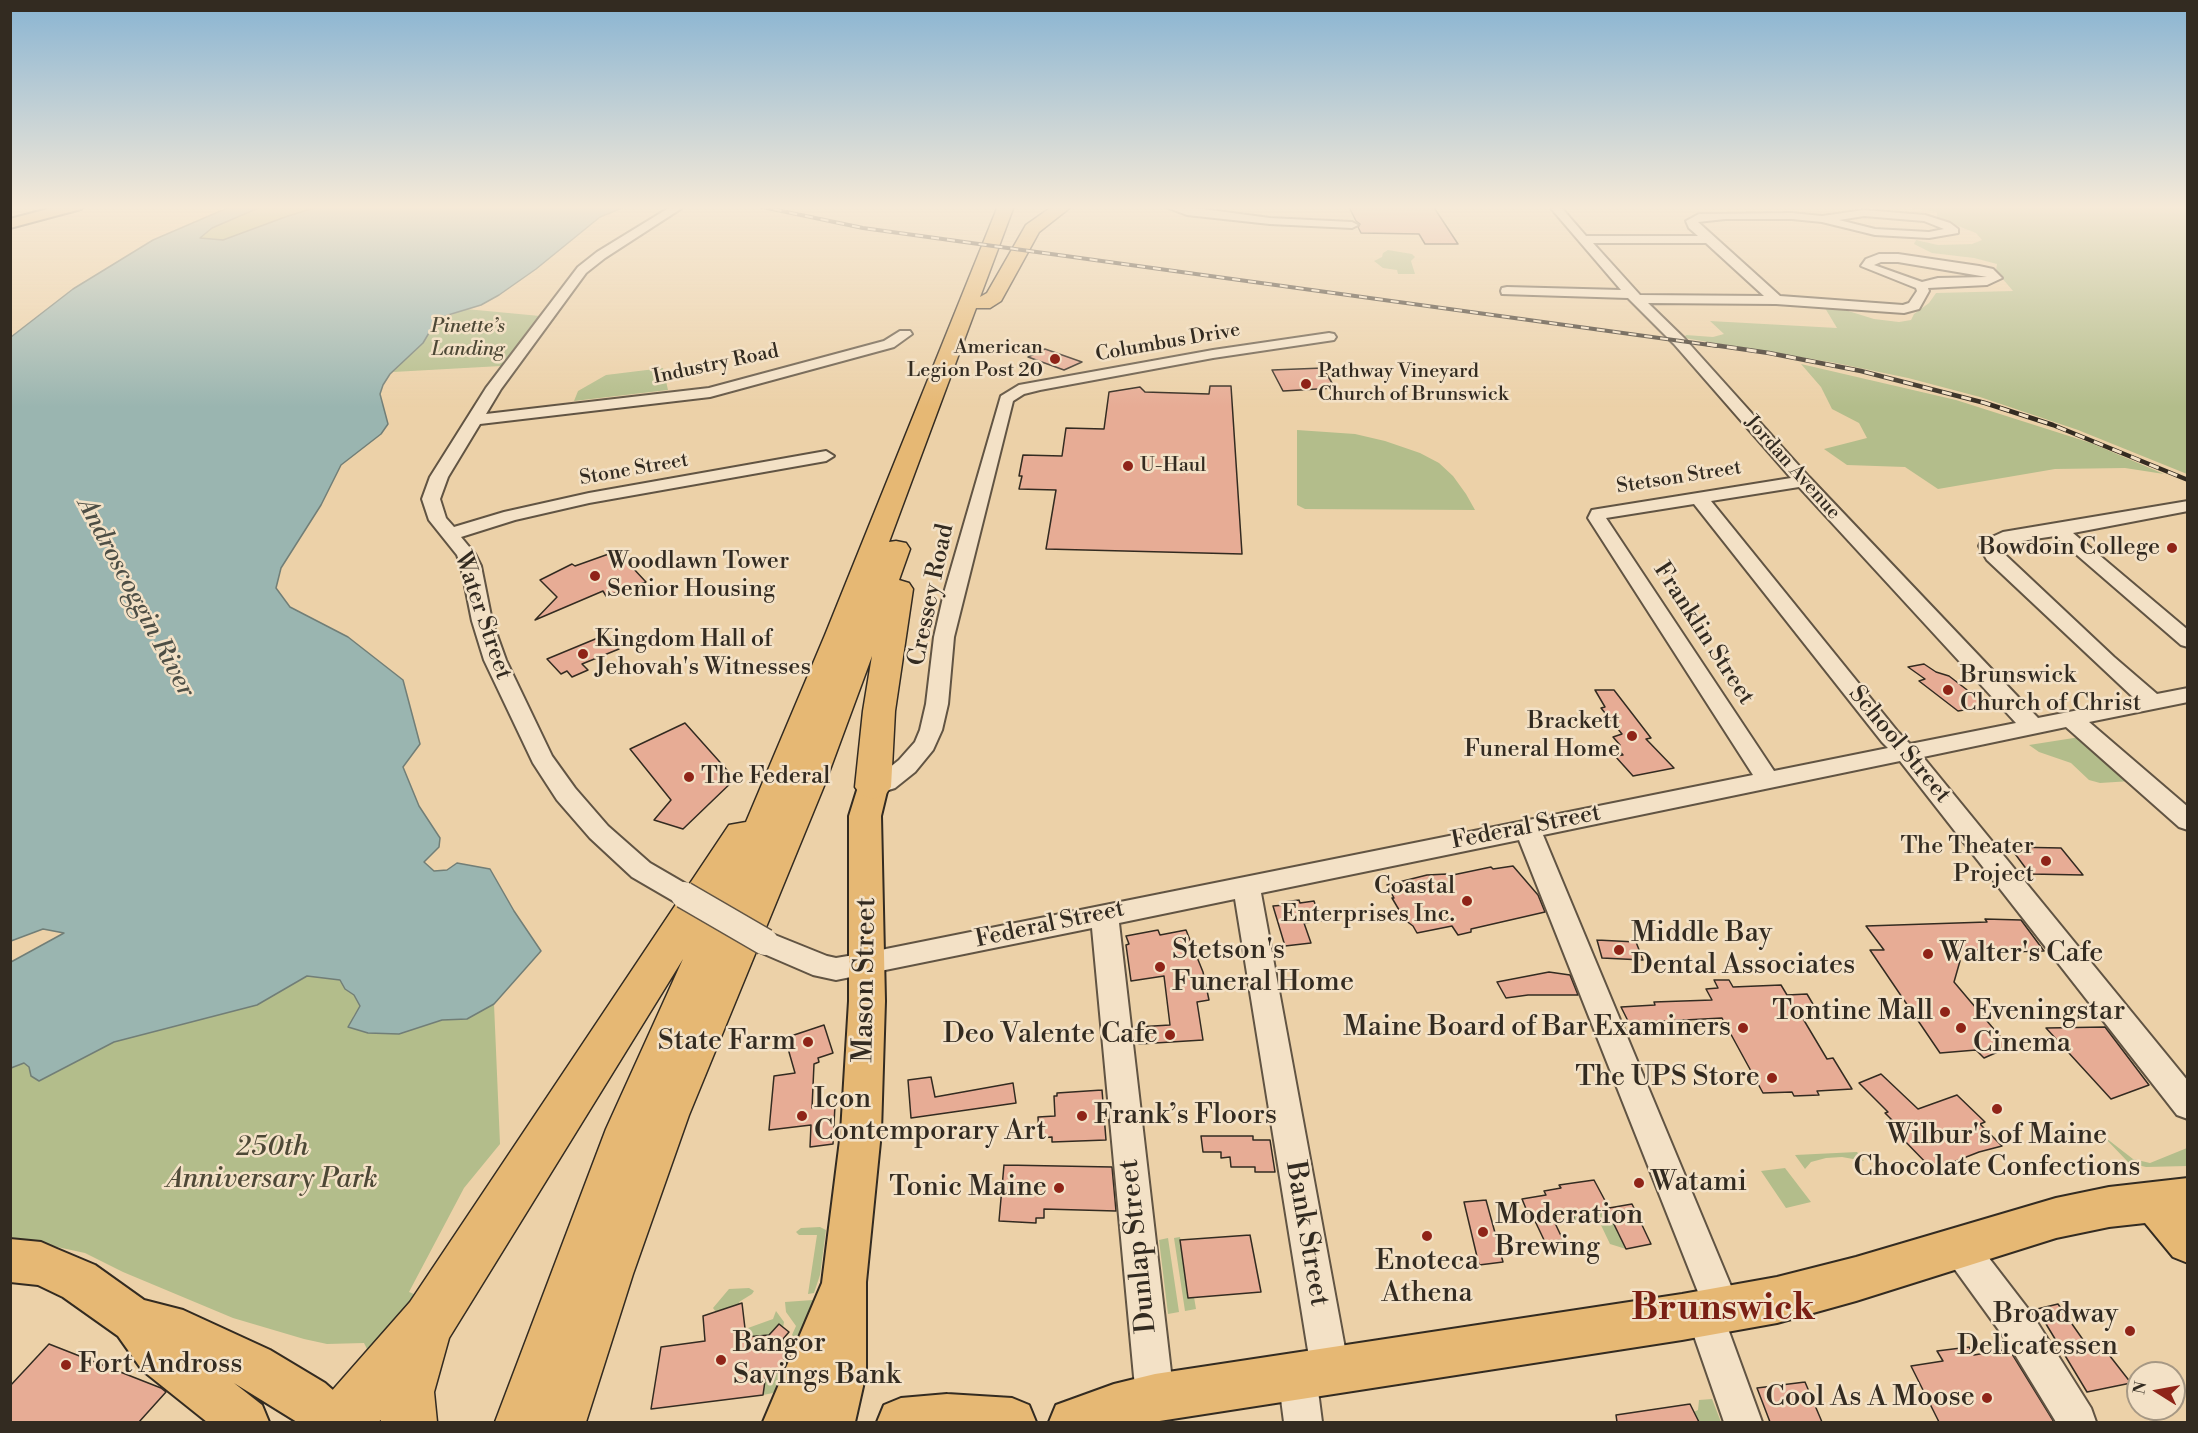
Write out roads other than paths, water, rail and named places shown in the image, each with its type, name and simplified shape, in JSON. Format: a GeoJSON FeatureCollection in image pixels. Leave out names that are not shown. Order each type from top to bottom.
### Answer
{"type":"FeatureCollection","features":[{"type":"Feature","properties":{"kind":"highway"},"geometry":{"type":"LineString","coordinates":[[941,371],[939,351],[964,273]]}},
{"type":"Feature","properties":{"kind":"highway"},"geometry":{"type":"LineString","coordinates":[[523,1422],[629,1129],[781,784],[792,750],[844,624],[980,273]]}},
{"type":"Feature","properties":{"kind":"highway"},"geometry":{"type":"LineString","coordinates":[[558,1422],[607,1274],[666,1115],[810,775],[863,641],[994,273]]}},
{"type":"Feature","properties":{"kind":"highway"},"geometry":{"type":"LineString","coordinates":[[983,304],[994,297],[1007,273]]}},
{"type":"Feature","properties":{"kind":"highway"},"geometry":{"type":"LineString","coordinates":[[873,787],[879,711],[903,564],[904,552],[899,540]]}},
{"type":"Feature","properties":{"kind":"highway"},"geometry":{"type":"LineString","coordinates":[[342,1422],[429,1321],[622,1023],[792,750]]}},
{"type":"Feature","properties":{"kind":"highway"},"geometry":{"type":"LineString","coordinates":[[408,1422],[406,1392],[412,1366],[429,1321]]}},
{"type":"Feature","properties":{"kind":"main road","name":"Mason Street"},"geometry":{"type":"LineString","coordinates":[[831,1422],[842,1373],[844,1282],[861,1132],[866,1046],[865,816],[873,787]]}},
{"type":"Feature","properties":{"kind":"main road"},"geometry":{"type":"LineString","coordinates":[[1073,1422],[1114,1408],[1155,1398],[1713,1312],[1777,1300],[2056,1218],[2171,1200],[2187,1242]]}},
{"type":"Feature","properties":{"kind":"main road"},"geometry":{"type":"LineString","coordinates":[[10,1260],[41,1264],[80,1281],[134,1320],[159,1353],[245,1422]]}},
{"type":"Feature","properties":{"kind":"main road","name":"Mason Street"},"geometry":{"type":"LineString","coordinates":[[787,1422],[844,1282]]}},
{"type":"Feature","properties":{"kind":"main road"},"geometry":{"type":"LineString","coordinates":[[134,1320],[183,1333],[252,1367],[308,1400],[333,1422]]}},
{"type":"Feature","properties":{"kind":"main road"},"geometry":{"type":"LineString","coordinates":[[901,1422],[987,1419],[1012,1422]]}},
{"type":"Feature","properties":{"kind":"street","name":"Water Street"},"geometry":{"type":"LineString","coordinates":[[580,273],[521,350],[439,477],[431,499],[438,520],[466,554],[471,566],[482,621],[495,660],[541,758],[566,794],[598,832],[641,870],[765,942],[823,968],[836,969],[866,964]]}},
{"type":"Feature","properties":{"kind":"street","name":"Jordan Avenue"},"geometry":{"type":"LineString","coordinates":[[1613,273],[1679,341],[1803,481],[2033,727]]}},
{"type":"Feature","properties":{"kind":"street"},"geometry":{"type":"LineString","coordinates":[[1746,273],[1776,300]]}},
{"type":"Feature","properties":{"kind":"street"},"geometry":{"type":"LineString","coordinates":[[1882,273],[1921,286],[1938,282],[1987,281],[1996,278],[1990,273]]}},
{"type":"Feature","properties":{"kind":"street"},"geometry":{"type":"LineString","coordinates":[[1508,291],[1776,300],[1844,306],[1895,320],[1905,319],[1908,313],[1904,309],[1914,306],[1923,291],[1921,286]]}},
{"type":"Feature","properties":{"kind":"street","name":"Industry Road"},"geometry":{"type":"LineString","coordinates":[[475,420],[660,399],[730,388],[890,344],[905,334]]}},
{"type":"Feature","properties":{"kind":"street","name":"Columbus Drive"},"geometry":{"type":"LineString","coordinates":[[1014,393],[1163,363],[1329,337]]}},
{"type":"Feature","properties":{"kind":"street","name":"Cressey Road"},"geometry":{"type":"LineString","coordinates":[[873,787],[887,782],[907,766],[925,745],[931,730],[937,704],[944,637],[954,593],[1004,403],[1014,393]]}},
{"type":"Feature","properties":{"kind":"street","name":"Industry Road"},"geometry":{"type":"LineString","coordinates":[[463,439],[496,423],[529,414]]}},
{"type":"Feature","properties":{"kind":"street","name":"Stone Street"},"geometry":{"type":"LineString","coordinates":[[451,534],[510,516],[589,498],[826,456]]}},
{"type":"Feature","properties":{"kind":"street","name":"Stetson Street"},"geometry":{"type":"LineString","coordinates":[[1598,514],[1803,481]]}},
{"type":"Feature","properties":{"kind":"street","name":"School Street"},"geometry":{"type":"LineString","coordinates":[[1700,498],[1890,737],[1907,753],[2187,1105]]}},
{"type":"Feature","properties":{"kind":"street"},"geometry":{"type":"LineString","coordinates":[[2152,702],[2080,638],[1994,556],[1988,546],[2003,538],[2187,506]]}},
{"type":"Feature","properties":{"kind":"street","name":"Franklin Street"},"geometry":{"type":"LineString","coordinates":[[1598,514],[1597,518],[1768,780]]}},
{"type":"Feature","properties":{"kind":"street"},"geometry":{"type":"LineString","coordinates":[[2059,530],[2187,641]]}},
{"type":"Feature","properties":{"kind":"street","name":"Federal Street"},"geometry":{"type":"LineString","coordinates":[[866,964],[2187,695]]}},
{"type":"Feature","properties":{"kind":"street"},"geometry":{"type":"LineString","coordinates":[[2070,718],[2187,820]]}},
{"type":"Feature","properties":{"kind":"street"},"geometry":{"type":"LineString","coordinates":[[1527,828],[1713,1312],[1743,1422]]}},
{"type":"Feature","properties":{"kind":"street","name":"Bank Street"},"geometry":{"type":"LineString","coordinates":[[1246,885],[1313,1373],[1303,1422]]}},
{"type":"Feature","properties":{"kind":"street","name":"Dunlap Street"},"geometry":{"type":"LineString","coordinates":[[1104,914],[1155,1398]]}},
{"type":"Feature","properties":{"kind":"street"},"geometry":{"type":"LineString","coordinates":[[1960,1248],[2019,1328],[2077,1422]]}},
{"type":"Feature","properties":{"kind":"water","name":"Androscoggin River"},"geometry":{"type":"Polygon","coordinates":[[[99,273],[530,273],[481,305],[436,321],[423,343],[390,374],[380,394],[388,424],[381,434],[341,465],[321,505],[281,568],[276,588],[290,607],[348,637],[403,680],[420,744],[403,767],[419,806],[440,838],[439,847],[424,862],[434,871],[447,870],[457,863],[490,869],[514,911],[541,951],[494,1004],[467,1019],[442,1020],[399,1034],[368,1033],[348,1027],[360,1006],[354,995],[345,989],[340,980],[307,976],[257,1005],[114,1042],[39,1081],[31,1076],[29,1067],[24,1063],[11,1068],[11,962],[64,933],[43,929],[11,941],[11,337],[73,289],[99,273]]]}},
{"type":"Feature","properties":{"kind":"railway"},"geometry":{"type":"LineString","coordinates":[[1188,273],[1717,346]]}},
{"type":"Feature","properties":{"kind":"railway"},"geometry":{"type":"LineString","coordinates":[[1707,344],[1769,353],[1861,371],[1985,403],[2053,425],[2188,480]]}},
{"type":"Feature","properties":{"kind":"place","name":"American Legion Post 20"},"geometry":{"type":"Point","coordinates":[1055,359]}},
{"type":"Feature","properties":{"kind":"place","name":"Pathway Vineyard Church of Brunswick"},"geometry":{"type":"Point","coordinates":[1306,384]}},
{"type":"Feature","properties":{"kind":"place","name":"U-Haul"},"geometry":{"type":"Point","coordinates":[1128,466]}},
{"type":"Feature","properties":{"kind":"place","name":"Bowdoin College"},"geometry":{"type":"Point","coordinates":[2172,548]}},
{"type":"Feature","properties":{"kind":"place","name":"Woodlawn Tower Senior Housing"},"geometry":{"type":"Point","coordinates":[595,576]}},
{"type":"Feature","properties":{"kind":"place","name":"Kingdom Hall of Jehovah's Witnesses"},"geometry":{"type":"Point","coordinates":[583,654]}},
{"type":"Feature","properties":{"kind":"place","name":"Brunswick Church of Christ"},"geometry":{"type":"Point","coordinates":[1948,690]}},
{"type":"Feature","properties":{"kind":"place","name":"Brackett Funeral Home"},"geometry":{"type":"Point","coordinates":[1632,736]}},
{"type":"Feature","properties":{"kind":"place","name":"The Federal"},"geometry":{"type":"Point","coordinates":[689,777]}},
{"type":"Feature","properties":{"kind":"place","name":"The Theater Project"},"geometry":{"type":"Point","coordinates":[2046,861]}},
{"type":"Feature","properties":{"kind":"place","name":"Coastal Enterprises Inc."},"geometry":{"type":"Point","coordinates":[1467,901]}},
{"type":"Feature","properties":{"kind":"place","name":"Middle Bay Dental Associates"},"geometry":{"type":"Point","coordinates":[1619,950]}},
{"type":"Feature","properties":{"kind":"place","name":"Walter's Cafe"},"geometry":{"type":"Point","coordinates":[1928,954]}},
{"type":"Feature","properties":{"kind":"place","name":"Stetson's Funeral Home"},"geometry":{"type":"Point","coordinates":[1160,967]}},
{"type":"Feature","properties":{"kind":"place","name":"Tontine Mall"},"geometry":{"type":"Point","coordinates":[1945,1012]}},
{"type":"Feature","properties":{"kind":"place","name":"Maine Board of Bar Examiners"},"geometry":{"type":"Point","coordinates":[1743,1028]}},
{"type":"Feature","properties":{"kind":"place","name":"Eveningstar Cinema"},"geometry":{"type":"Point","coordinates":[1961,1028]}},
{"type":"Feature","properties":{"kind":"place","name":"Deo Valente Cafe"},"geometry":{"type":"Point","coordinates":[1170,1035]}},
{"type":"Feature","properties":{"kind":"place","name":"State Farm"},"geometry":{"type":"Point","coordinates":[808,1042]}},
{"type":"Feature","properties":{"kind":"place","name":"The UPS Store"},"geometry":{"type":"Point","coordinates":[1772,1078]}},
{"type":"Feature","properties":{"kind":"place","name":"Wilbur's of Maine Chocolate Confections"},"geometry":{"type":"Point","coordinates":[1997,1109]}},
{"type":"Feature","properties":{"kind":"place","name":"Icon Contemporary Art"},"geometry":{"type":"Point","coordinates":[802,1116]}},
{"type":"Feature","properties":{"kind":"place","name":"Frank’s Floors"},"geometry":{"type":"Point","coordinates":[1082,1116]}},
{"type":"Feature","properties":{"kind":"place","name":"Watami"},"geometry":{"type":"Point","coordinates":[1639,1183]}},
{"type":"Feature","properties":{"kind":"place","name":"Tonic Maine"},"geometry":{"type":"Point","coordinates":[1059,1188]}},
{"type":"Feature","properties":{"kind":"place","name":"Moderation Brewing"},"geometry":{"type":"Point","coordinates":[1483,1232]}},
{"type":"Feature","properties":{"kind":"place","name":"Enoteca Athena"},"geometry":{"type":"Point","coordinates":[1427,1236]}},
{"type":"Feature","properties":{"kind":"place","name":"Broadway Delicatessen"},"geometry":{"type":"Point","coordinates":[2130,1331]}},
{"type":"Feature","properties":{"kind":"place","name":"Bangor Savings Bank"},"geometry":{"type":"Point","coordinates":[721,1360]}},
{"type":"Feature","properties":{"kind":"place","name":"Fort Andross"},"geometry":{"type":"Point","coordinates":[66,1365]}},
{"type":"Feature","properties":{"kind":"place","name":"Cool As A Moose"},"geometry":{"type":"Point","coordinates":[1987,1398]}},
{"type":"Feature","properties":{"kind":"district","name":"Brunswick"},"geometry":{"type":"Point","coordinates":[1723,1310]}},
{"type":"Feature","properties":{"kind":"park label","name":"Pinette’s Landing"},"geometry":{"type":"Point","coordinates":[468,338]}},
{"type":"Feature","properties":{"kind":"park label","name":"250th Anniversary Park"},"geometry":{"type":"Point","coordinates":[272,1164]}}]}
